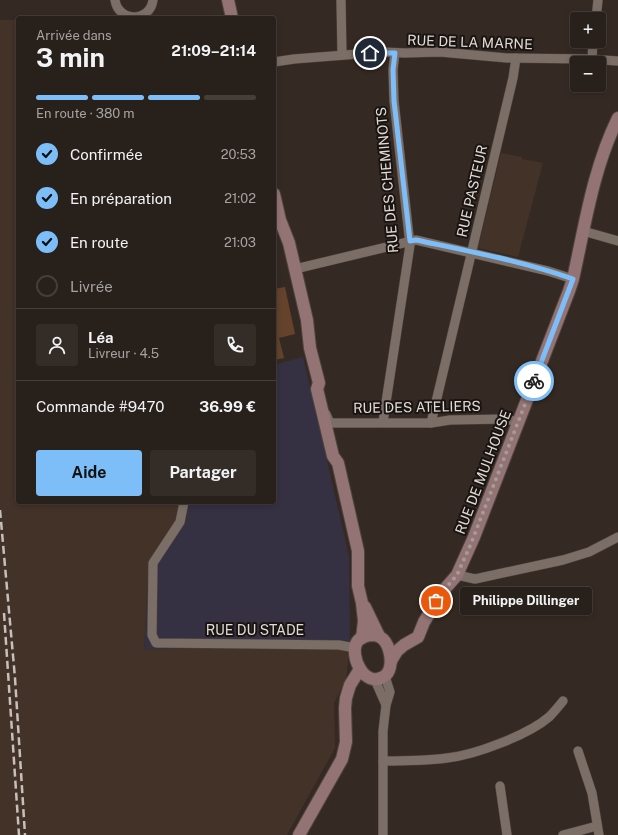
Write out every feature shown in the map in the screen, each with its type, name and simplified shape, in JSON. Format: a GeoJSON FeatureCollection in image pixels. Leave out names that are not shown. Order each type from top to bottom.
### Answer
{"type":"FeatureCollection","features":[{"type":"Feature","properties":{"kind":"main road"},"geometry":{"type":"LineString","coordinates":[[228,0],[232,16]]}},
{"type":"Feature","properties":{"kind":"main road","name":"RUE DE MULHOUSE"},"geometry":{"type":"LineString","coordinates":[[391,661],[404,645],[418,637],[424,622],[443,591],[457,575],[474,537],[573,279],[596,174],[618,118]]}},
{"type":"Feature","properties":{"kind":"main road"},"geometry":{"type":"LineString","coordinates":[[276,203],[280,220],[289,243],[306,320],[310,348],[319,383],[323,387],[334,423],[340,454],[338,463]]}},
{"type":"Feature","properties":{"kind":"main road"},"geometry":{"type":"LineString","coordinates":[[319,383],[317,389],[333,456],[338,463],[358,551],[358,586],[364,621],[358,643],[357,660],[360,669],[376,678]]}},
{"type":"Feature","properties":{"kind":"main road"},"geometry":{"type":"LineString","coordinates":[[348,694],[389,671],[391,661],[386,644],[381,639],[369,613],[362,603]]}},
{"type":"Feature","properties":{"kind":"main road","name":"RUE DE MULHOUSE"},"geometry":{"type":"LineString","coordinates":[[381,639],[403,638],[417,629],[424,622]]}},
{"type":"Feature","properties":{"kind":"main road"},"geometry":{"type":"LineString","coordinates":[[358,643],[371,635],[381,639]]}},
{"type":"Feature","properties":{"kind":"main road"},"geometry":{"type":"LineString","coordinates":[[299,835],[342,759],[346,742],[345,708],[350,685],[360,669]]}},
{"type":"Feature","properties":{"kind":"street"},"geometry":{"type":"LineString","coordinates":[[115,0],[117,7],[127,16]]}},
{"type":"Feature","properties":{"kind":"street"},"geometry":{"type":"LineString","coordinates":[[149,15],[153,0]]}},
{"type":"Feature","properties":{"kind":"street"},"geometry":{"type":"LineString","coordinates":[[341,0],[342,55]]}},
{"type":"Feature","properties":{"kind":"street"},"geometry":{"type":"LineString","coordinates":[[597,12],[598,0]]}},
{"type":"Feature","properties":{"kind":"street","name":"RUE DE LA MARNE"},"geometry":{"type":"LineString","coordinates":[[276,62],[384,52],[440,52],[516,58],[570,59]]}},
{"type":"Feature","properties":{"kind":"street","name":"RUE DES CHEMINOTS"},"geometry":{"type":"LineString","coordinates":[[383,422],[410,253],[410,241],[394,101],[393,70],[395,53]]}},
{"type":"Feature","properties":{"kind":"street","name":"RUE PASTEUR"},"geometry":{"type":"LineString","coordinates":[[431,423],[513,78],[516,58]]}},
{"type":"Feature","properties":{"kind":"street","name":"RUE DE LA MARNE"},"geometry":{"type":"LineString","coordinates":[[606,60],[618,61]]}},
{"type":"Feature","properties":{"kind":"street"},"geometry":{"type":"LineString","coordinates":[[583,231],[618,241]]}},
{"type":"Feature","properties":{"kind":"street"},"geometry":{"type":"LineString","coordinates":[[295,269],[416,240],[548,270],[573,279]]}},
{"type":"Feature","properties":{"kind":"street","name":"RUE DES ATELIERS"},"geometry":{"type":"LineString","coordinates":[[323,411],[327,414],[330,423],[431,423],[450,420],[505,419],[518,422]]}},
{"type":"Feature","properties":{"kind":"street","name":"RUE DU STADE"},"geometry":{"type":"LineString","coordinates":[[184,504],[180,522],[153,563],[152,635],[156,643],[339,645],[358,643]]}},
{"type":"Feature","properties":{"kind":"street"},"geometry":{"type":"LineString","coordinates":[[457,575],[475,579],[563,560],[589,552],[618,537]]}},
{"type":"Feature","properties":{"kind":"street"},"geometry":{"type":"LineString","coordinates":[[376,678],[386,705],[383,731],[383,835]]}},
{"type":"Feature","properties":{"kind":"street"},"geometry":{"type":"LineString","coordinates":[[383,762],[459,756],[505,741],[527,731],[549,717],[563,701]]}},
{"type":"Feature","properties":{"kind":"street"},"geometry":{"type":"LineString","coordinates":[[563,835],[598,830],[592,793],[578,751]]}},
{"type":"Feature","properties":{"kind":"street"},"geometry":{"type":"LineString","coordinates":[[500,786],[507,835]]}},
{"type":"Feature","properties":{"kind":"shaded area"},"geometry":{"type":"Polygon","coordinates":[[[0,20],[16,20],[16,504],[188,504],[186,522],[149,560],[144,650],[350,641],[346,680],[334,703],[335,748],[287,835],[0,835],[0,20]]]}},
{"type":"Feature","properties":{"kind":"shaded area"},"geometry":{"type":"Polygon","coordinates":[[[501,153],[543,163],[518,257],[478,248],[501,153]]]}},
{"type":"Feature","properties":{"kind":"shaded area"},"geometry":{"type":"Polygon","coordinates":[[[285,287],[295,334],[279,338],[284,358],[276,360],[276,289],[285,287]]]}},
{"type":"Feature","properties":{"kind":"shaded area"},"geometry":{"type":"Polygon","coordinates":[[[303,357],[349,556],[350,641],[144,650],[149,560],[186,522],[188,504],[276,504],[276,364],[303,357]]]}},
{"type":"Feature","properties":{"kind":"railway"},"geometry":{"type":"LineString","coordinates":[[0,510],[15,678],[25,835]]}},
{"type":"Feature","properties":{"kind":"railway"},"geometry":{"type":"LineString","coordinates":[[4,613],[19,835]]}},
{"type":"Feature","properties":{"kind":"way so far"},"geometry":{"type":"LineString","coordinates":[[436,601],[457,575],[470,546],[534,381]]}},
{"type":"Feature","properties":{"kind":"place","name":"Philippe Dillinger"},"geometry":{"type":"Point","coordinates":[436,601]}},
{"type":"Feature","properties":{"kind":"route"},"geometry":{"type":"LineString","coordinates":[[370,53],[395,53],[393,70],[394,101],[410,241],[416,240],[472,252],[548,270],[573,279],[534,381]]}}]}
